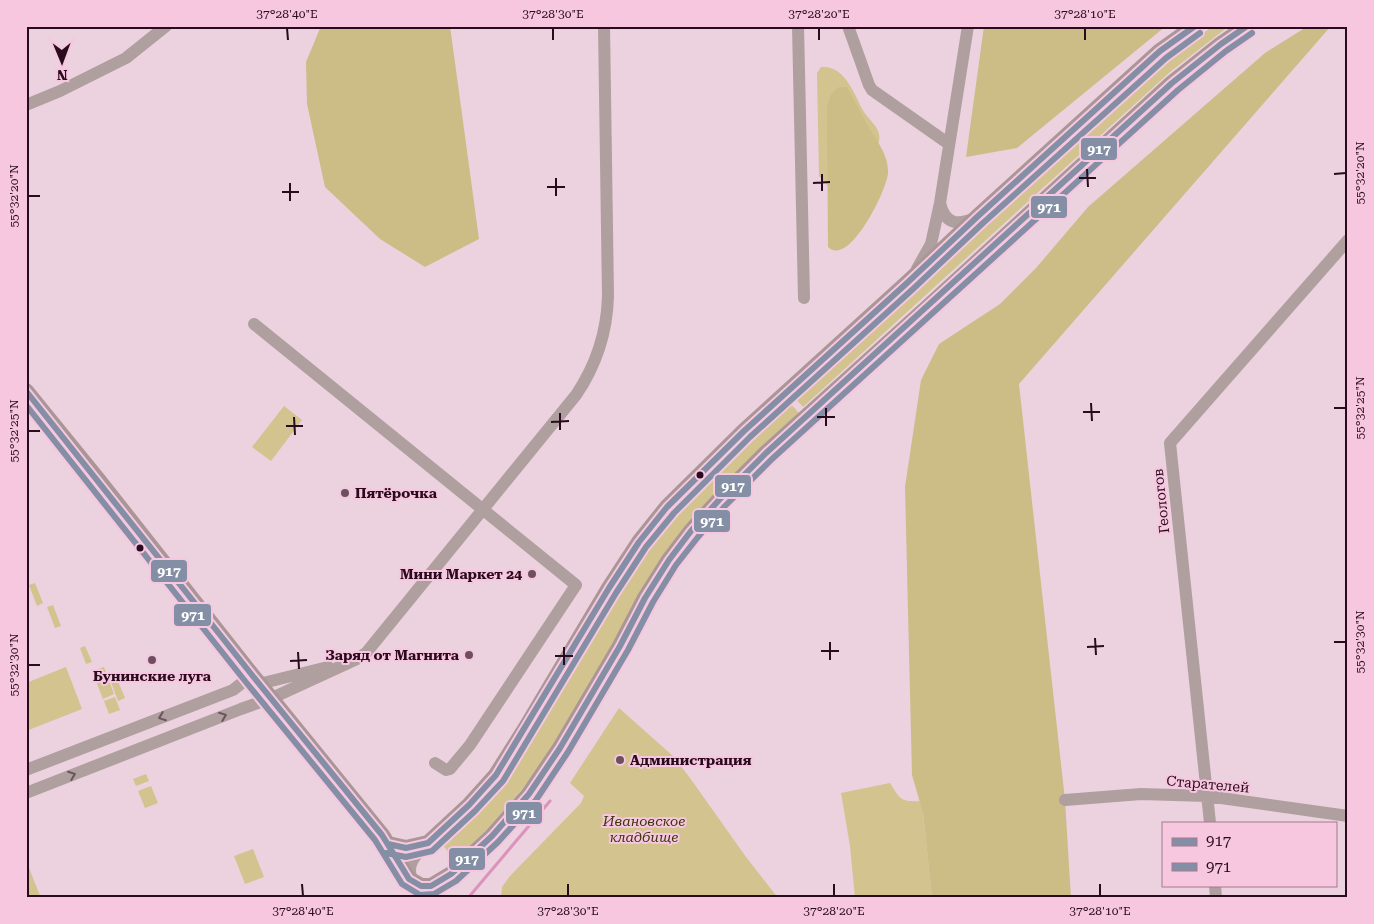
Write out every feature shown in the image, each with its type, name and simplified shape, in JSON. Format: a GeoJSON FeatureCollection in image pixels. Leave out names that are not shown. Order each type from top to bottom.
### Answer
{"type":"FeatureCollection","features":[{"type":"Feature","properties":{"kind":"main road"},"geometry":{"type":"LineString","coordinates":[[388,844],[406,848],[428,842],[469,805],[496,775],[609,588],[639,542],[667,507],[751,425],[976,217],[1160,51],[1195,26]]}},
{"type":"Feature","properties":{"kind":"main road"},"geometry":{"type":"LineString","coordinates":[[26,391],[255,679],[336,777],[388,844],[409,879],[421,886],[431,886],[441,881],[492,836],[528,794],[560,748],[664,569],[691,531],[719,500],[772,447],[936,300],[1172,83],[1246,26]]}},
{"type":"Feature","properties":{"kind":"street"},"geometry":{"type":"LineString","coordinates":[[26,105],[60,91],[126,58],[166,26]]}},
{"type":"Feature","properties":{"kind":"street"},"geometry":{"type":"LineString","coordinates":[[26,793],[241,709],[263,701],[274,700],[366,653],[583,384],[596,359],[607,322],[604,26]]}},
{"type":"Feature","properties":{"kind":"street"},"geometry":{"type":"LineString","coordinates":[[798,26],[804,298]]}},
{"type":"Feature","properties":{"kind":"street"},"geometry":{"type":"LineString","coordinates":[[848,26],[872,90],[949,144]]}},
{"type":"Feature","properties":{"kind":"street"},"geometry":{"type":"LineString","coordinates":[[907,282],[922,262],[931,244],[940,203],[968,26]]}},
{"type":"Feature","properties":{"kind":"street"},"geometry":{"type":"LineString","coordinates":[[940,203],[945,216],[950,221],[957,223],[966,222],[976,217]]}},
{"type":"Feature","properties":{"kind":"street","name":"Геологов"},"geometry":{"type":"LineString","coordinates":[[1210,822],[1170,443],[1348,240]]}},
{"type":"Feature","properties":{"kind":"street"},"geometry":{"type":"LineString","coordinates":[[254,324],[576,586],[470,745],[450,769],[446,770],[435,763]]}},
{"type":"Feature","properties":{"kind":"street"},"geometry":{"type":"LineString","coordinates":[[26,770],[233,690],[255,679],[354,660]]}},
{"type":"Feature","properties":{"kind":"street","name":"Старателей"},"geometry":{"type":"LineString","coordinates":[[1065,800],[1141,794],[1207,796],[1348,816]]}},
{"type":"Feature","properties":{"kind":"street"},"geometry":{"type":"LineString","coordinates":[[412,882],[409,869],[411,862],[428,842]]}},
{"type":"Feature","properties":{"kind":"green space"},"geometry":{"type":"Polygon","coordinates":[[[1213,26],[1229,26],[1170,72],[803,407],[794,397],[1164,62],[1213,26]]]}},
{"type":"Feature","properties":{"kind":"green space"},"geometry":{"type":"Polygon","coordinates":[[[821,67],[830,68],[843,76],[879,133],[877,149],[873,156],[839,198],[819,176],[817,73],[821,67]]]}},
{"type":"Feature","properties":{"kind":"green space"},"geometry":{"type":"Polygon","coordinates":[[[786,399],[799,413],[713,496],[557,741],[524,787],[489,828],[455,860],[440,842],[473,810],[644,546],[673,510],[786,399]]]}},
{"type":"Feature","properties":{"kind":"green space"},"geometry":{"type":"Polygon","coordinates":[[[284,406],[302,420],[271,461],[252,447],[284,406]]]}},
{"type":"Feature","properties":{"kind":"green space"},"geometry":{"type":"Polygon","coordinates":[[[35,583],[43,603],[37,606],[29,585],[35,583]]]}},
{"type":"Feature","properties":{"kind":"green space"},"geometry":{"type":"Polygon","coordinates":[[[53,605],[61,626],[55,628],[47,607],[53,605]]]}},
{"type":"Feature","properties":{"kind":"green space"},"geometry":{"type":"Polygon","coordinates":[[[85,646],[92,662],[86,664],[80,648],[85,646]]]}},
{"type":"Feature","properties":{"kind":"green space"},"geometry":{"type":"Polygon","coordinates":[[[66,667],[82,709],[26,731],[26,683],[66,667]]]}},
{"type":"Feature","properties":{"kind":"green space"},"geometry":{"type":"Polygon","coordinates":[[[104,667],[114,694],[103,699],[92,671],[104,667]]]}},
{"type":"Feature","properties":{"kind":"green space"},"geometry":{"type":"Polygon","coordinates":[[[117,679],[125,698],[118,701],[111,682],[117,679]]]}},
{"type":"Feature","properties":{"kind":"green space"},"geometry":{"type":"Polygon","coordinates":[[[115,697],[120,710],[109,714],[104,701],[115,697]]]}},
{"type":"Feature","properties":{"kind":"green space","name":"Ивановское кладбище"},"geometry":{"type":"Polygon","coordinates":[[[619,708],[673,756],[778,898],[501,898],[502,887],[510,876],[581,803],[584,796],[570,783],[619,708]]]}},
{"type":"Feature","properties":{"kind":"green space"},"geometry":{"type":"Polygon","coordinates":[[[146,774],[149,781],[136,786],[133,779],[146,774]]]}},
{"type":"Feature","properties":{"kind":"green space"},"geometry":{"type":"Polygon","coordinates":[[[890,783],[896,793],[904,800],[920,801],[923,813],[932,898],[855,898],[850,846],[841,793],[890,783]]]}},
{"type":"Feature","properties":{"kind":"green space"},"geometry":{"type":"Polygon","coordinates":[[[151,786],[158,803],[145,808],[138,791],[151,786]]]}},
{"type":"Feature","properties":{"kind":"green space"},"geometry":{"type":"Polygon","coordinates":[[[253,849],[264,877],[245,884],[234,856],[253,849]]]}},
{"type":"Feature","properties":{"kind":"green space"},"geometry":{"type":"Polygon","coordinates":[[[29,868],[41,898],[26,898],[26,869],[29,868]]]}},
{"type":"Feature","properties":{"kind":"shaded area"},"geometry":{"type":"Polygon","coordinates":[[[321,26],[450,26],[479,239],[425,267],[380,239],[325,187],[307,104],[306,62],[321,26]]]}},
{"type":"Feature","properties":{"kind":"shaded area"},"geometry":{"type":"Polygon","coordinates":[[[984,26],[1166,26],[1017,148],[966,157],[984,26]]]}},
{"type":"Feature","properties":{"kind":"shaded area"},"geometry":{"type":"Polygon","coordinates":[[[1308,26],[1331,26],[1019,384],[1065,800],[1071,898],[932,898],[923,813],[912,775],[905,487],[921,380],[939,344],[1000,304],[1036,268],[1088,207],[1265,53],[1308,26]]]}},
{"type":"Feature","properties":{"kind":"shaded area"},"geometry":{"type":"Polygon","coordinates":[[[839,87],[847,87],[884,152],[888,173],[881,195],[866,224],[846,247],[837,251],[828,247],[827,106],[831,94],[839,87]]]}},
{"type":"Feature","properties":{"kind":"waterway"},"geometry":{"type":"LineString","coordinates":[[468,898],[550,801]]}},
{"type":"Feature","properties":{"kind":"transit line","name":"917"},"geometry":{"type":"LineString","coordinates":[[388,844],[406,848],[428,843],[469,805],[496,775],[609,588],[639,542],[667,507],[744,431],[977,217],[1160,51],[1195,26]]}},
{"type":"Feature","properties":{"kind":"transit line","name":"917"},"geometry":{"type":"LineString","coordinates":[[26,391],[382,835],[409,879],[421,886],[431,886],[451,874],[492,836],[529,794],[560,748],[620,646],[645,598],[669,560],[691,531],[719,500],[766,453],[1172,83],[1247,26]]}},
{"type":"Feature","properties":{"kind":"transit line","name":"971"},"geometry":{"type":"LineString","coordinates":[[386,853],[406,857],[432,851],[475,811],[503,781],[616,593],[646,547],[674,513],[750,437],[983,223],[1166,58],[1200,33]]}},
{"type":"Feature","properties":{"kind":"transit line","name":"971"},"geometry":{"type":"LineString","coordinates":[[26,405],[245,681],[375,840],[402,884],[420,895],[434,894],[456,881],[498,842],[536,800],[568,752],[676,565],[725,506],[772,459],[1178,90],[1226,51],[1252,33]]}},
{"type":"Feature","properties":{"kind":"place","name":"Пятёрочка"},"geometry":{"type":"Point","coordinates":[345,493]}},
{"type":"Feature","properties":{"kind":"place","name":"Мини Маркет 24"},"geometry":{"type":"Point","coordinates":[532,574]}},
{"type":"Feature","properties":{"kind":"place","name":"Заряд от Магнита"},"geometry":{"type":"Point","coordinates":[469,655]}},
{"type":"Feature","properties":{"kind":"place","name":"Бунинские луга"},"geometry":{"type":"Point","coordinates":[152,660]}},
{"type":"Feature","properties":{"kind":"place","name":"Администрация"},"geometry":{"type":"Point","coordinates":[620,760]}}]}
